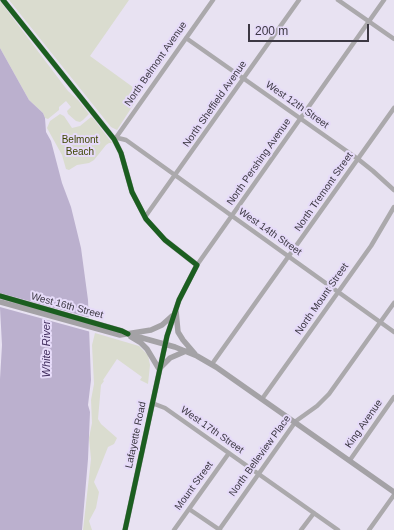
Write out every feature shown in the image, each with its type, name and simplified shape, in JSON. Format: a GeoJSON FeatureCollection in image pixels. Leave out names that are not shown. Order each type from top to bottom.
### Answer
{"type":"FeatureCollection","features":[{"type":"Feature","properties":{"kind":"main road"},"geometry":{"type":"LineString","coordinates":[[3,0],[114,139],[132,192],[145,217],[165,240],[197,265]]}},
{"type":"Feature","properties":{"kind":"main road","name":"North Pershing Avenue"},"geometry":{"type":"LineString","coordinates":[[165,344],[173,316],[197,265]]}},
{"type":"Feature","properties":{"kind":"main road","name":"West 16th Street"},"geometry":{"type":"LineString","coordinates":[[0,296],[113,331],[120,335],[128,334],[165,344],[197,356],[212,364],[350,460],[394,493]]}},
{"type":"Feature","properties":{"kind":"main road","name":"West 16th Street"},"geometry":{"type":"LineString","coordinates":[[0,302],[113,331]]}},
{"type":"Feature","properties":{"kind":"main road"},"geometry":{"type":"LineString","coordinates":[[176,309],[178,332],[197,356]]}},
{"type":"Feature","properties":{"kind":"main road"},"geometry":{"type":"LineString","coordinates":[[128,334],[151,330],[162,325],[173,316]]}},
{"type":"Feature","properties":{"kind":"main road"},"geometry":{"type":"LineString","coordinates":[[128,334],[147,349],[159,370],[170,358],[186,351]]}},
{"type":"Feature","properties":{"kind":"main road","name":"Lafayette Road"},"geometry":{"type":"LineString","coordinates":[[125,530],[165,344]]}},
{"type":"Feature","properties":{"kind":"street","name":"North Belmont Avenue"},"geometry":{"type":"LineString","coordinates":[[114,139],[213,0]]}},
{"type":"Feature","properties":{"kind":"street","name":"North Sheffield Avenue"},"geometry":{"type":"LineString","coordinates":[[145,217],[299,0]]}},
{"type":"Feature","properties":{"kind":"street"},"geometry":{"type":"LineString","coordinates":[[338,0],[394,39]]}},
{"type":"Feature","properties":{"kind":"street","name":"North Pershing Avenue"},"geometry":{"type":"LineString","coordinates":[[197,265],[384,0]]}},
{"type":"Feature","properties":{"kind":"street","name":"West 12th Street"},"geometry":{"type":"LineString","coordinates":[[186,38],[358,159],[394,190]]}},
{"type":"Feature","properties":{"kind":"street","name":"North Tremont Street"},"geometry":{"type":"LineString","coordinates":[[212,364],[394,108]]}},
{"type":"Feature","properties":{"kind":"street","name":"West 14th Street"},"geometry":{"type":"LineString","coordinates":[[114,139],[118,138],[126,140],[394,332]]}},
{"type":"Feature","properties":{"kind":"street","name":"North Mount Street"},"geometry":{"type":"LineString","coordinates":[[262,399],[375,239],[394,207]]}},
{"type":"Feature","properties":{"kind":"street","name":"North Belleview Place"},"geometry":{"type":"LineString","coordinates":[[219,530],[295,422],[319,404],[329,394],[394,303]]}},
{"type":"Feature","properties":{"kind":"street","name":"King Avenue"},"geometry":{"type":"LineString","coordinates":[[350,460],[394,397]]}},
{"type":"Feature","properties":{"kind":"street","name":"West 17th Street"},"geometry":{"type":"LineString","coordinates":[[152,403],[165,408],[338,530]]}},
{"type":"Feature","properties":{"kind":"street","name":"Mount Street"},"geometry":{"type":"LineString","coordinates":[[174,530],[229,453]]}},
{"type":"Feature","properties":{"kind":"street"},"geometry":{"type":"LineString","coordinates":[[369,530],[394,493]]}},
{"type":"Feature","properties":{"kind":"street"},"geometry":{"type":"LineString","coordinates":[[189,509],[219,530]]}},
{"type":"Feature","properties":{"kind":"street"},"geometry":{"type":"LineString","coordinates":[[301,530],[314,513]]}},
{"type":"Feature","properties":{"kind":"green space"},"geometry":{"type":"Polygon","coordinates":[[[9,0],[129,0],[90,56],[141,93],[117,130],[111,127],[9,0]]]}},
{"type":"Feature","properties":{"kind":"green space"},"geometry":{"type":"Polygon","coordinates":[[[0,1],[68,91],[78,100],[89,114],[83,120],[80,122],[76,121],[68,114],[67,111],[71,107],[66,101],[59,107],[59,110],[48,119],[45,118],[43,113],[29,100],[0,48],[0,1]]]}},
{"type":"Feature","properties":{"kind":"green space","name":"Belmont Beach"},"geometry":{"type":"Polygon","coordinates":[[[60,114],[64,116],[72,128],[80,126],[91,117],[93,118],[112,143],[106,145],[94,160],[89,163],[77,165],[69,170],[66,169],[62,155],[47,128],[50,121],[60,114]]]}},
{"type":"Feature","properties":{"kind":"green space"},"geometry":{"type":"Polygon","coordinates":[[[95,333],[139,346],[148,355],[150,365],[148,384],[140,380],[142,377],[117,359],[103,380],[104,381],[101,385],[98,419],[101,424],[117,438],[114,444],[108,447],[94,482],[99,492],[96,508],[89,521],[92,530],[83,530],[91,459],[89,438],[92,423],[91,400],[94,384],[92,345],[95,333]]]}},
{"type":"Feature","properties":{"kind":"water","name":"White River"},"geometry":{"type":"Polygon","coordinates":[[[0,48],[29,100],[43,113],[46,132],[51,141],[62,183],[71,207],[81,248],[88,300],[91,380],[88,405],[90,412],[88,459],[82,530],[0,530],[0,379],[2,345],[0,308],[0,48]]]}},
{"type":"Feature","properties":{"kind":"pier"},"geometry":{"type":"Polygon","coordinates":[[[0,293],[91,318],[91,332],[0,307],[0,293]]]}},
{"type":"Feature","properties":{"kind":"cycle path"},"geometry":{"type":"LineString","coordinates":[[3,0],[114,139],[121,153],[132,192],[146,219],[165,240],[197,265],[179,300],[167,336],[125,530]]}},
{"type":"Feature","properties":{"kind":"cycle path"},"geometry":{"type":"LineString","coordinates":[[0,296],[128,334]]}}]}
